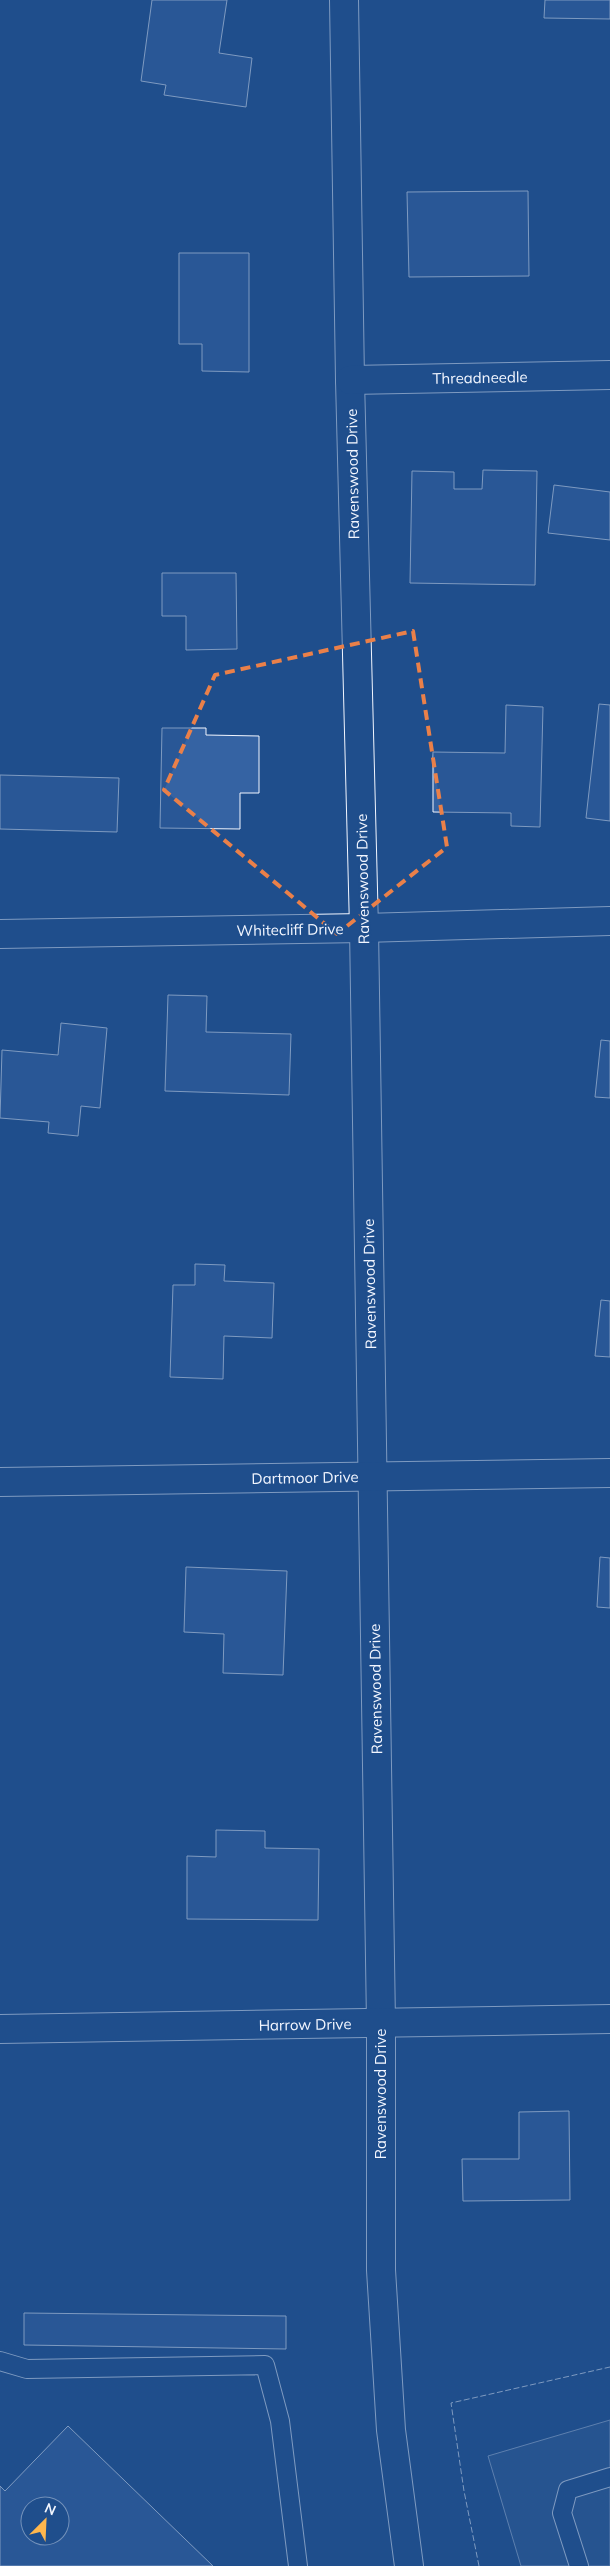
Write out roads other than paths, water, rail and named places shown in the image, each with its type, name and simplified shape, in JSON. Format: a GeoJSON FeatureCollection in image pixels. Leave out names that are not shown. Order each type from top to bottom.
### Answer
{"type":"FeatureCollection","features":[{"type":"Feature","properties":{"kind":"street","name":"Ravenswood Drive"},"geometry":{"type":"LineString","coordinates":[[344,0],[350,380],[364,928],[373,1477],[381,2024],[381,2270],[391,2430],[409,2566]]}},
{"type":"Feature","properties":{"kind":"street","name":"Threadneedle"},"geometry":{"type":"LineString","coordinates":[[350,380],[610,375]]}},
{"type":"Feature","properties":{"kind":"street","name":"Whitecliff Drive"},"geometry":{"type":"LineString","coordinates":[[0,934],[364,928],[610,921]]}},
{"type":"Feature","properties":{"kind":"street","name":"Dartmoor Drive"},"geometry":{"type":"LineString","coordinates":[[0,1482],[610,1473]]}},
{"type":"Feature","properties":{"kind":"street","name":"Harrow Drive"},"geometry":{"type":"LineString","coordinates":[[0,2029],[610,2019]]}},
{"type":"Feature","properties":{"kind":"lane"},"geometry":{"type":"LineString","coordinates":[[0,2361],[27,2370],[265,2365],[280,2421],[298,2566]]}},
{"type":"Feature","properties":{"kind":"lane"},"geometry":{"type":"LineString","coordinates":[[579,2566],[562,2513],[568,2490],[610,2476]]}}]}
